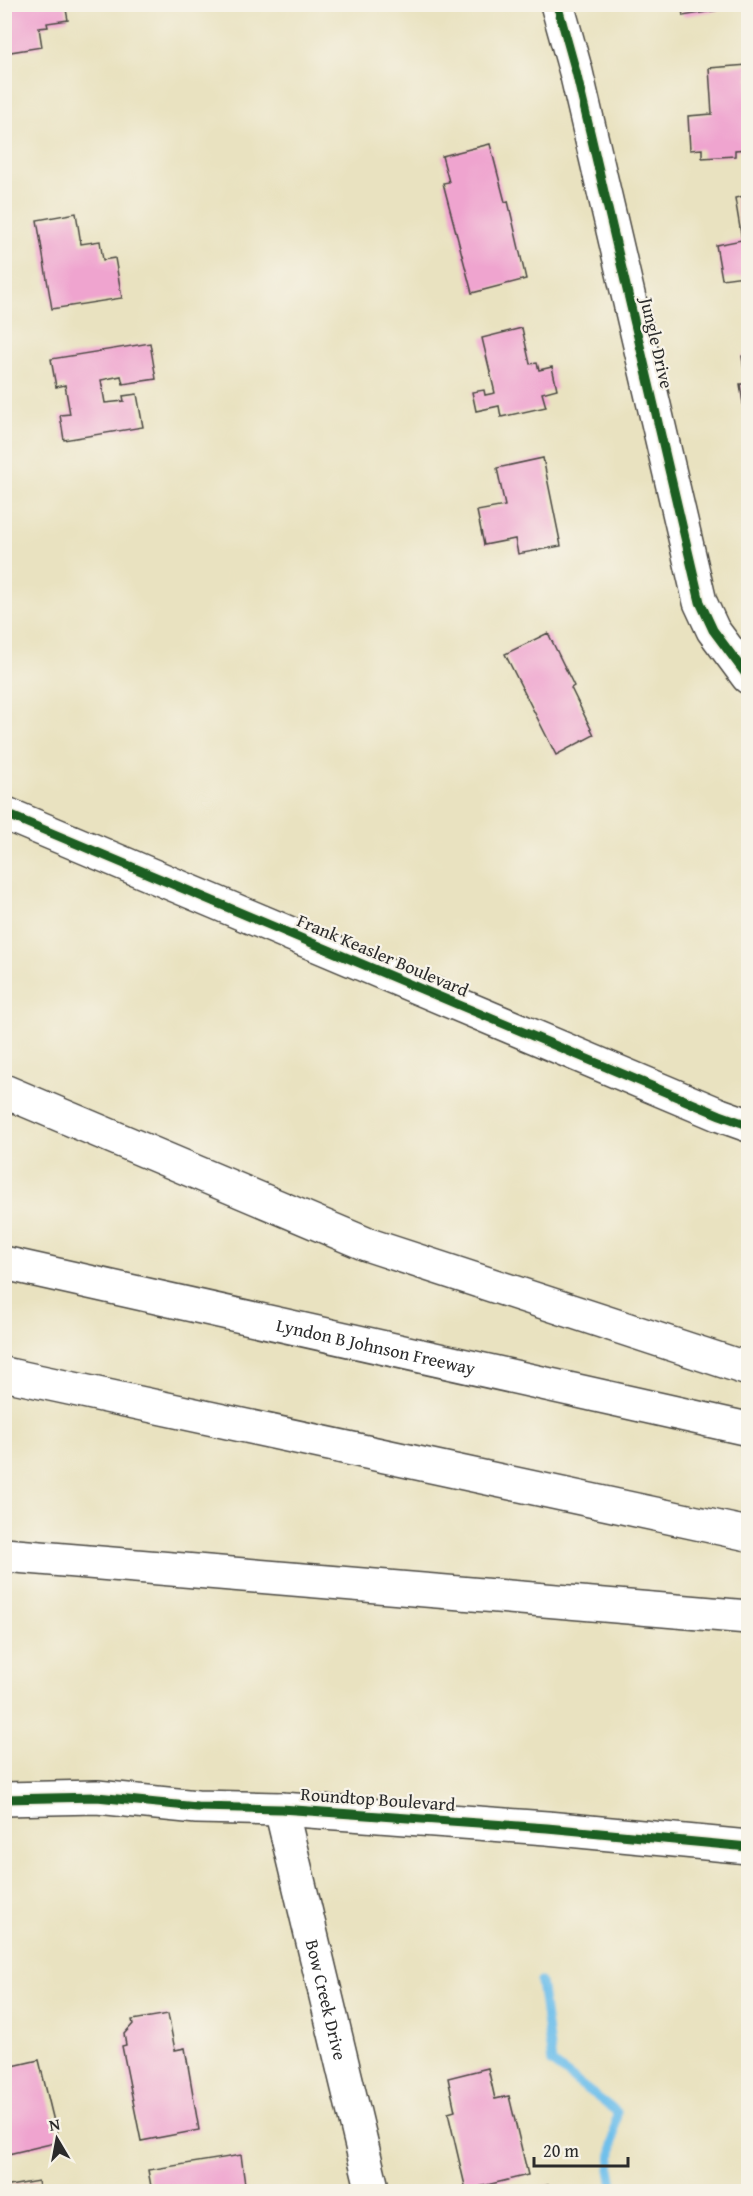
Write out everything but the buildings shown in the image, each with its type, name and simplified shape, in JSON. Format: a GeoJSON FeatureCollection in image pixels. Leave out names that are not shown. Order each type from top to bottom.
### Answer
{"type":"FeatureCollection","features":[{"type":"Feature","properties":{"kind":"main road","name":"Jungle Drive"},"geometry":{"type":"LineString","coordinates":[[557,4],[576,72],[700,602],[713,630],[748,677]]}},
{"type":"Feature","properties":{"kind":"main road","name":"Frank Keasler Boulevard"},"geometry":{"type":"LineString","coordinates":[[4,813],[748,1125]]}},
{"type":"Feature","properties":{"kind":"main road"},"geometry":{"type":"LineString","coordinates":[[4,1091],[366,1244],[748,1369]]}},
{"type":"Feature","properties":{"kind":"main road","name":"Lyndon B Johnson Freeway"},"geometry":{"type":"LineString","coordinates":[[4,1263],[748,1429]]}},
{"type":"Feature","properties":{"kind":"main road"},"geometry":{"type":"LineString","coordinates":[[4,1374],[748,1534]]}},
{"type":"Feature","properties":{"kind":"main road"},"geometry":{"type":"LineString","coordinates":[[4,1555],[748,1617]]}},
{"type":"Feature","properties":{"kind":"main road","name":"Roundtop Boulevard"},"geometry":{"type":"LineString","coordinates":[[4,1799],[97,1797],[197,1807],[281,1809],[547,1828],[748,1847]]}},
{"type":"Feature","properties":{"kind":"main road","name":"Bow Creek Drive"},"geometry":{"type":"LineString","coordinates":[[281,1809],[373,2192]]}},
{"type":"Feature","properties":{"kind":"waterway"},"geometry":{"type":"LineString","coordinates":[[541,1982],[552,2063],[617,2112],[610,2169],[614,2192]]}},
{"type":"Feature","properties":{"kind":"cycle path"},"geometry":{"type":"LineString","coordinates":[[557,4],[576,72],[700,602],[713,630],[748,677]]}},
{"type":"Feature","properties":{"kind":"cycle path"},"geometry":{"type":"LineString","coordinates":[[4,813],[748,1125]]}},
{"type":"Feature","properties":{"kind":"cycle path"},"geometry":{"type":"LineString","coordinates":[[4,1799],[97,1797],[197,1807],[281,1809],[547,1828],[748,1847]]}}]}
